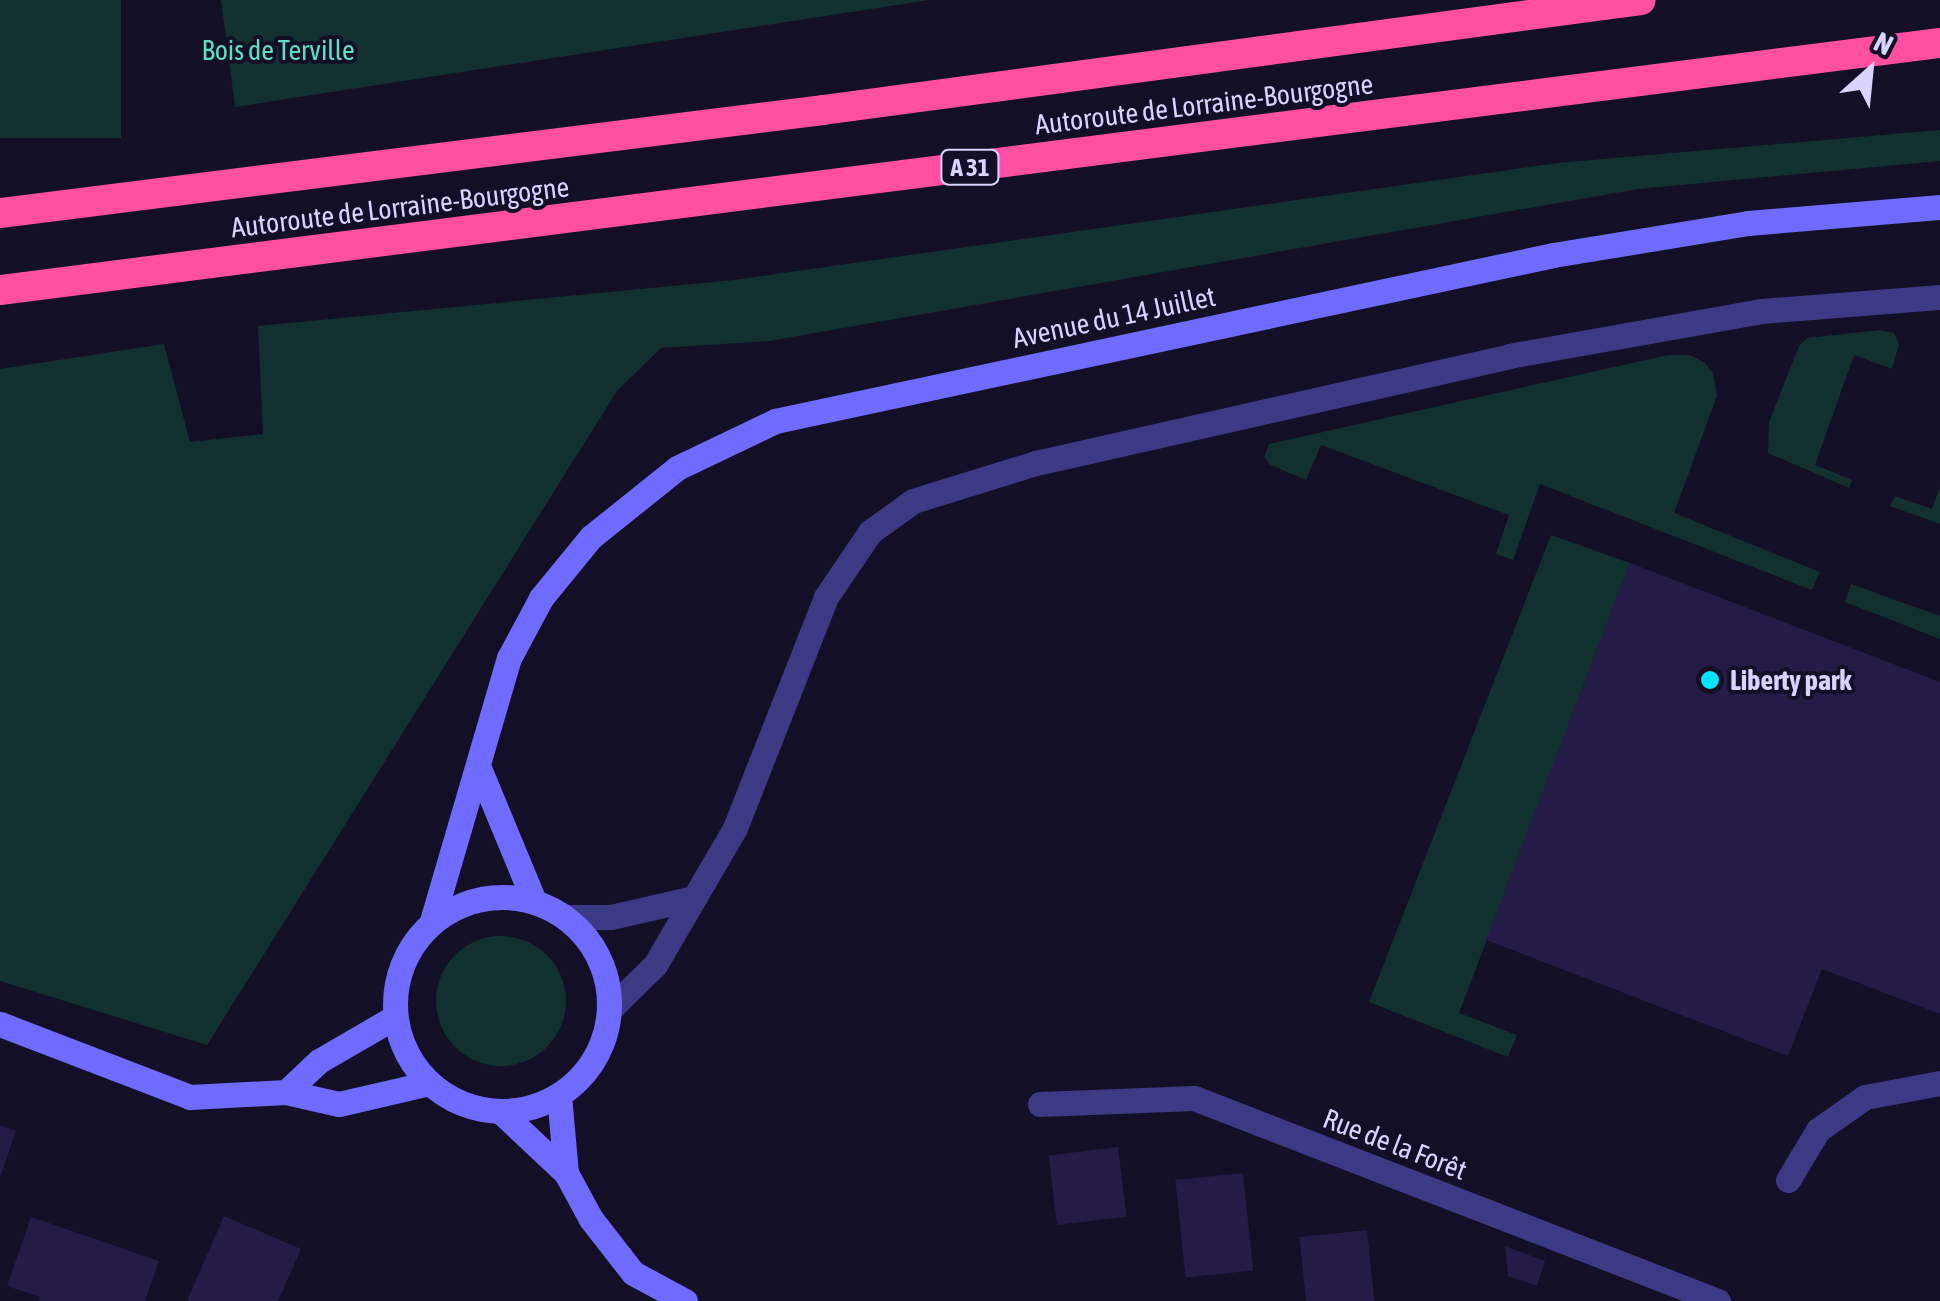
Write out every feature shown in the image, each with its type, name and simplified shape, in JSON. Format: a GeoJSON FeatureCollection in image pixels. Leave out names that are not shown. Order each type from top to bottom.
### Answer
{"type":"FeatureCollection","features":[{"type":"Feature","properties":{"kind":"highway","name":"Autoroute de Lorraine-Bourgogne"},"geometry":{"type":"LineString","coordinates":[[0,213],[695,126],[1641,0]]}},
{"type":"Feature","properties":{"kind":"highway","name":"Autoroute de Lorraine-Bourgogne"},"geometry":{"type":"LineString","coordinates":[[0,290],[1940,43]]}},
{"type":"Feature","properties":{"kind":"main road","name":"Avenue du 14 Juillet"},"geometry":{"type":"LineString","coordinates":[[432,921],[509,658],[541,598],[591,538],[676,468],[775,420],[1554,255],[1748,222],[1940,208]]}},
{"type":"Feature","properties":{"kind":"main road"},"geometry":{"type":"LineString","coordinates":[[479,768],[534,901]]}},
{"type":"Feature","properties":{"kind":"main road"},"geometry":{"type":"LineString","coordinates":[[499,895],[534,901],[566,917],[591,942],[606,975],[610,1009],[602,1043],[585,1073],[558,1095],[530,1107],[500,1111],[470,1106],[425,1084],[403,1046],[395,1017],[396,981],[410,948],[432,921],[464,902],[499,895]]}},
{"type":"Feature","properties":{"kind":"main road"},"geometry":{"type":"LineString","coordinates":[[286,1092],[320,1062],[395,1017]]}},
{"type":"Feature","properties":{"kind":"main road"},"geometry":{"type":"LineString","coordinates":[[0,1024],[190,1097],[286,1092],[338,1104],[425,1084]]}},
{"type":"Feature","properties":{"kind":"main road"},"geometry":{"type":"LineString","coordinates":[[558,1095],[566,1172]]}},
{"type":"Feature","properties":{"kind":"main road"},"geometry":{"type":"LineString","coordinates":[[500,1111],[566,1172],[591,1219],[633,1273],[686,1301]]}},
{"type":"Feature","properties":{"kind":"street"},"geometry":{"type":"LineString","coordinates":[[610,1009],[655,965],[756,780],[826,596],[870,532],[913,501],[1006,470],[1509,356],[1760,311],[1940,298]]}},
{"type":"Feature","properties":{"kind":"street"},"geometry":{"type":"LineString","coordinates":[[566,917],[612,917],[694,898]]}},
{"type":"Feature","properties":{"kind":"street"},"geometry":{"type":"LineString","coordinates":[[1788,1180],[1818,1130],[1865,1098],[1940,1083]]}},
{"type":"Feature","properties":{"kind":"street","name":"Rue de la Forêt"},"geometry":{"type":"LineString","coordinates":[[1040,1104],[1194,1098],[1718,1301]]}},
{"type":"Feature","properties":{"kind":"green space","name":"Bois de Terville"},"geometry":{"type":"Polygon","coordinates":[[[0,0],[121,0],[121,138],[0,138],[0,0]]]}},
{"type":"Feature","properties":{"kind":"green space","name":"Bois de Terville"},"geometry":{"type":"Polygon","coordinates":[[[221,0],[929,0],[235,107],[221,0]]]}},
{"type":"Feature","properties":{"kind":"green space"},"geometry":{"type":"Polygon","coordinates":[[[1940,130],[1940,161],[1638,189],[769,341],[661,348],[617,391],[207,1045],[0,981],[0,369],[164,344],[190,442],[263,434],[258,326],[734,280],[1557,163],[1940,130]]]}},
{"type":"Feature","properties":{"kind":"green space"},"geometry":{"type":"Polygon","coordinates":[[[1880,330],[1894,333],[1899,344],[1892,369],[1854,355],[1815,465],[1852,480],[1849,488],[1768,453],[1769,422],[1799,346],[1807,338],[1880,330]]]}},
{"type":"Feature","properties":{"kind":"green space"},"geometry":{"type":"Polygon","coordinates":[[[1668,355],[1690,355],[1705,363],[1713,373],[1717,396],[1674,513],[1820,572],[1812,590],[1540,484],[1513,560],[1496,554],[1509,515],[1321,445],[1306,480],[1269,464],[1264,457],[1269,444],[1668,355]]]}},
{"type":"Feature","properties":{"kind":"green space"},"geometry":{"type":"Polygon","coordinates":[[[1940,487],[1940,524],[1890,506],[1895,496],[1932,509],[1940,487]]]}},
{"type":"Feature","properties":{"kind":"green space"},"geometry":{"type":"Polygon","coordinates":[[[1551,535],[1630,563],[1459,1013],[1517,1035],[1508,1057],[1369,1002],[1551,535]]]}},
{"type":"Feature","properties":{"kind":"green space"},"geometry":{"type":"Polygon","coordinates":[[[1851,584],[1940,616],[1940,639],[1845,602],[1851,584]]]}},
{"type":"Feature","properties":{"kind":"green space"},"geometry":{"type":"Polygon","coordinates":[[[501,936],[526,941],[547,955],[561,976],[566,1001],[561,1026],[547,1047],[526,1061],[501,1066],[476,1061],[455,1047],[441,1026],[436,1001],[441,976],[455,955],[476,941],[501,936]]]}},
{"type":"Feature","properties":{"kind":"building"},"geometry":{"type":"Polygon","coordinates":[[[1630,563],[1940,682],[1940,1014],[1822,969],[1788,1056],[1486,940],[1630,563]]]}},
{"type":"Feature","properties":{"kind":"building"},"geometry":{"type":"Polygon","coordinates":[[[0,1125],[16,1131],[1,1175],[0,1175],[0,1125]]]}},
{"type":"Feature","properties":{"kind":"building"},"geometry":{"type":"Polygon","coordinates":[[[1118,1147],[1127,1216],[1057,1225],[1049,1156],[1118,1147]]]}},
{"type":"Feature","properties":{"kind":"building"},"geometry":{"type":"Polygon","coordinates":[[[1243,1173],[1253,1270],[1186,1278],[1175,1180],[1243,1173]]]}},
{"type":"Feature","properties":{"kind":"building"},"geometry":{"type":"Polygon","coordinates":[[[224,1216],[301,1249],[278,1301],[187,1301],[224,1216]]]}},
{"type":"Feature","properties":{"kind":"building"},"geometry":{"type":"Polygon","coordinates":[[[31,1217],[159,1261],[145,1301],[38,1301],[40,1297],[7,1286],[31,1217]]]}},
{"type":"Feature","properties":{"kind":"building"},"geometry":{"type":"Polygon","coordinates":[[[1367,1230],[1374,1301],[1306,1301],[1299,1237],[1367,1230]]]}},
{"type":"Feature","properties":{"kind":"building"},"geometry":{"type":"Polygon","coordinates":[[[1505,1246],[1545,1261],[1537,1286],[1508,1276],[1505,1246]]]}},
{"type":"Feature","properties":{"kind":"place","name":"Liberty park"},"geometry":{"type":"Point","coordinates":[1710,680]}}]}
